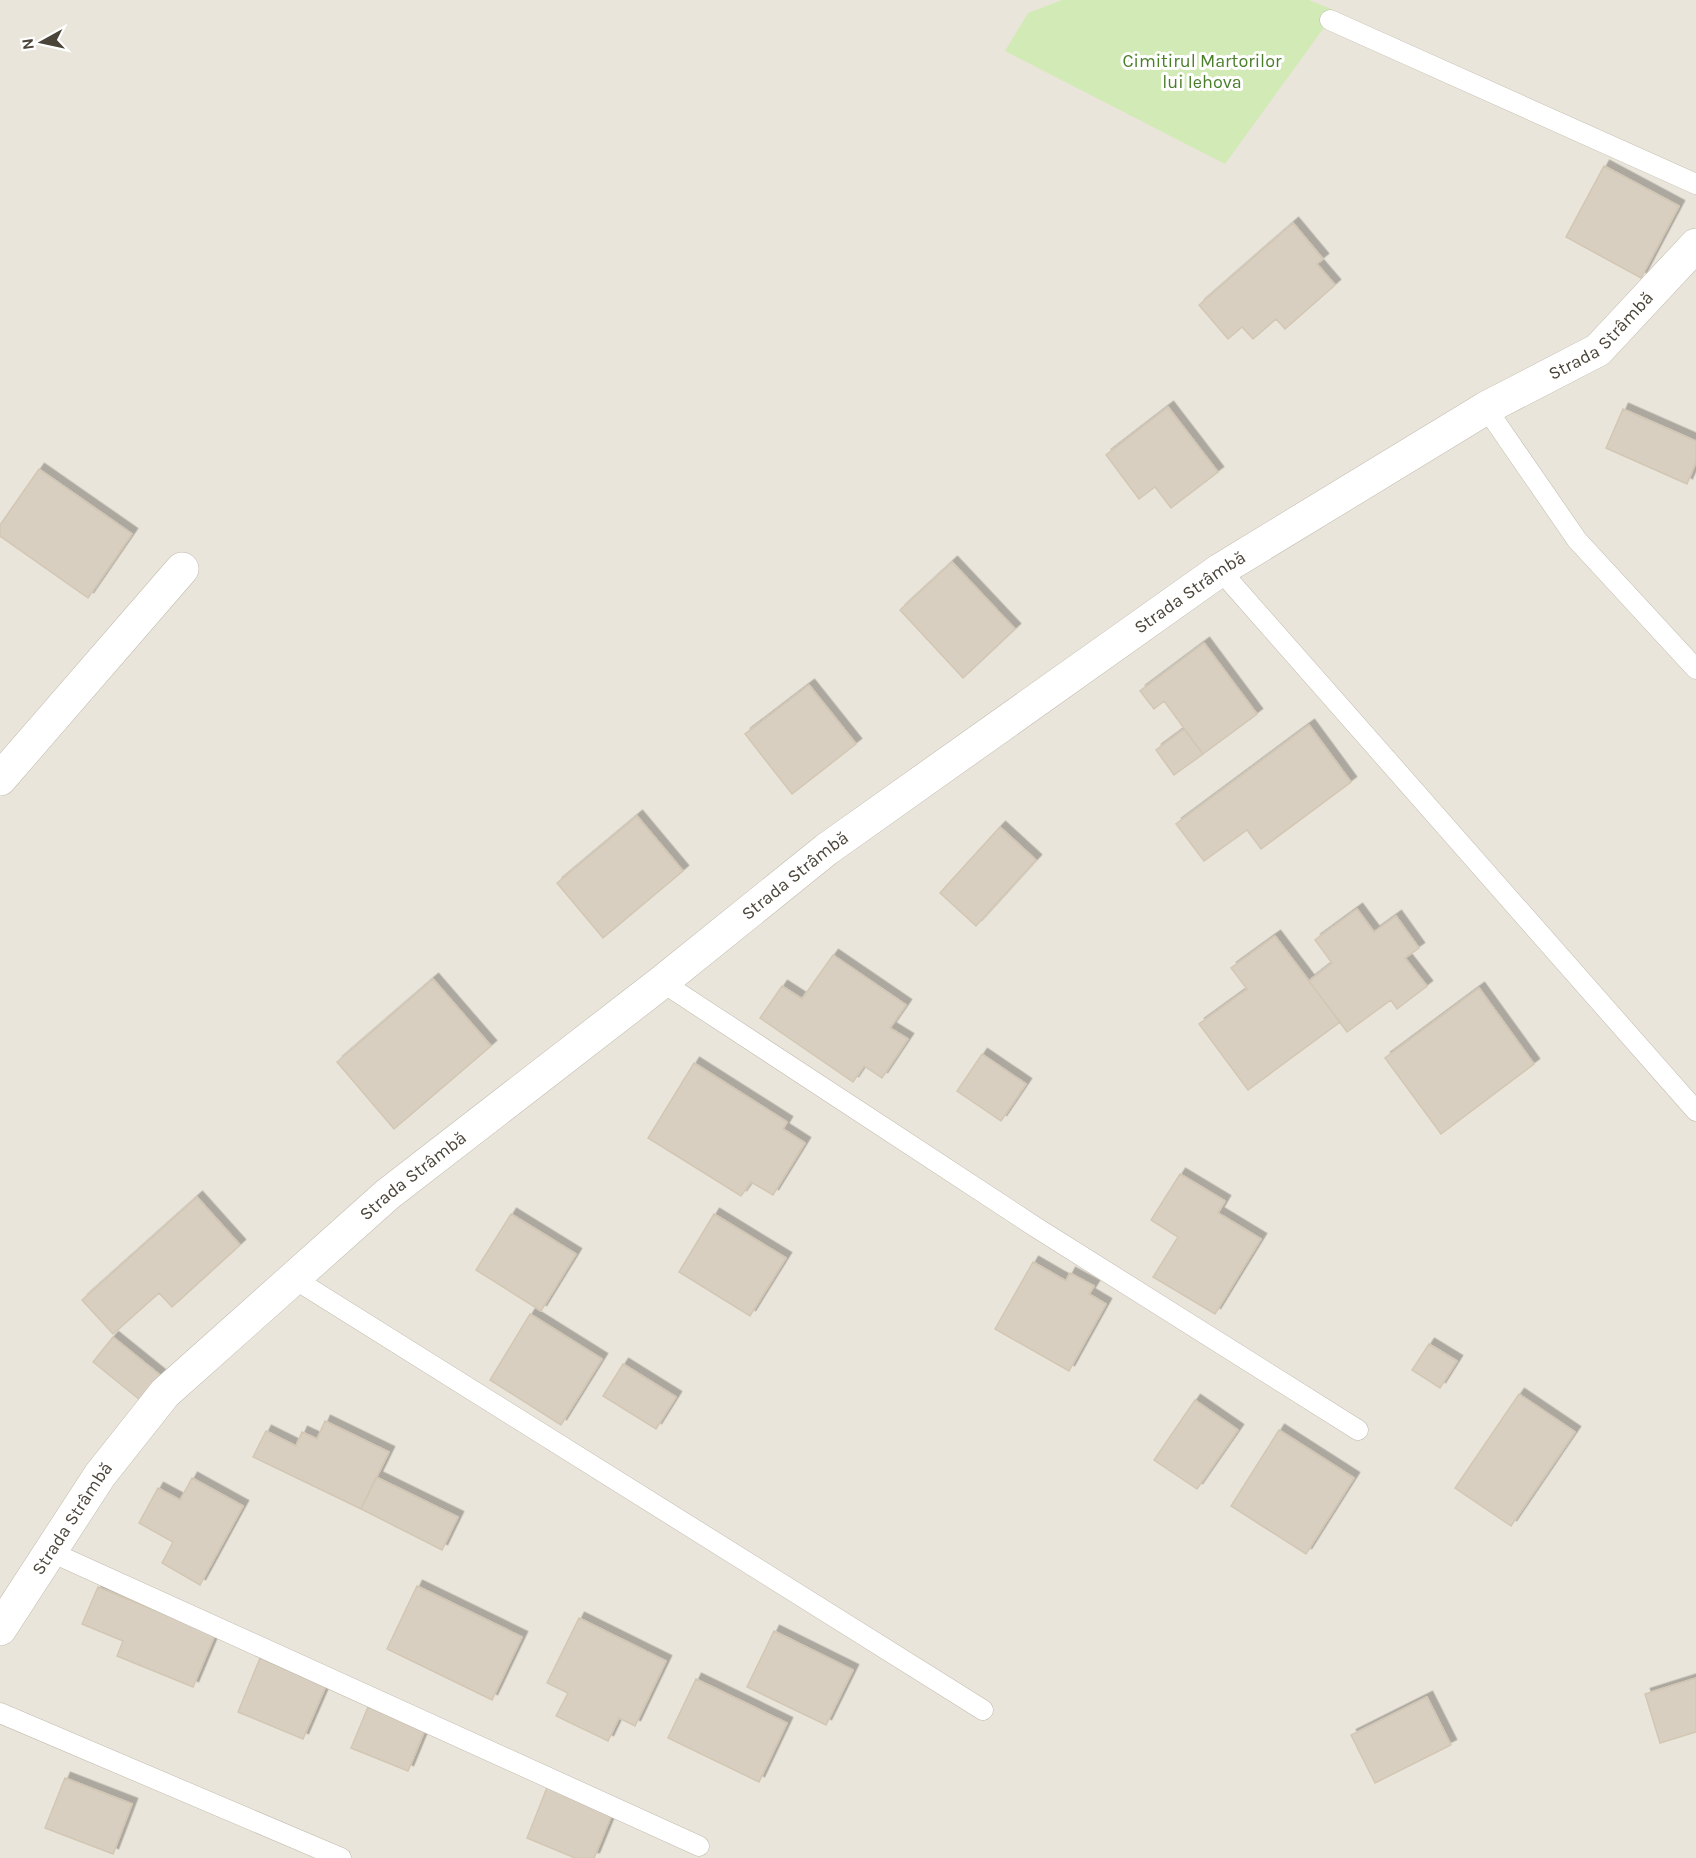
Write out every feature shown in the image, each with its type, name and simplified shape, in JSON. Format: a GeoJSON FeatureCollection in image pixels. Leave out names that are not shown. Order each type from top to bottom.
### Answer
{"type":"FeatureCollection","features":[{"type":"Feature","properties":{"kind":"street","name":"Strada Strâmbă"},"geometry":{"type":"LineString","coordinates":[[0,1629],[100,1475],[165,1393],[388,1194],[662,982],[827,849],[1220,570],[1486,408],[1598,350],[1696,245]]}},
{"type":"Feature","properties":{"kind":"street"},"geometry":{"type":"LineString","coordinates":[[0,779],[182,569]]}},
{"type":"Feature","properties":{"kind":"lane"},"geometry":{"type":"LineString","coordinates":[[1330,20],[1696,184]]}},
{"type":"Feature","properties":{"kind":"lane"},"geometry":{"type":"LineString","coordinates":[[1486,408],[1577,540],[1696,669]]}},
{"type":"Feature","properties":{"kind":"lane"},"geometry":{"type":"LineString","coordinates":[[1220,570],[1696,1111]]}},
{"type":"Feature","properties":{"kind":"lane"},"geometry":{"type":"LineString","coordinates":[[662,982],[1037,1228],[1358,1430]]}},
{"type":"Feature","properties":{"kind":"lane"},"geometry":{"type":"LineString","coordinates":[[293,1278],[983,1710]]}},
{"type":"Feature","properties":{"kind":"lane"},"geometry":{"type":"LineString","coordinates":[[51,1551],[699,1845]]}},
{"type":"Feature","properties":{"kind":"lane"},"geometry":{"type":"LineString","coordinates":[[0,1713],[341,1858]]}},
{"type":"Feature","properties":{"kind":"shaded area"},"geometry":{"type":"Polygon","coordinates":[[[0,0],[1696,0],[1696,1858],[0,1858],[0,0]]]}},
{"type":"Feature","properties":{"kind":"green space","name":"Cimitirul Martorilor lui Iehova"},"geometry":{"type":"Polygon","coordinates":[[[1062,0],[1309,0],[1336,11],[1225,164],[1005,51],[1028,13],[1062,0]]]}},
{"type":"Feature","properties":{"kind":"building"},"geometry":{"type":"Polygon","coordinates":[[[1604,166],[1679,206],[1641,278],[1566,237],[1604,166]]]}},
{"type":"Feature","properties":{"kind":"building"},"geometry":{"type":"Polygon","coordinates":[[[1293,223],[1323,259],[1317,264],[1335,285],[1285,329],[1276,319],[1253,339],[1242,327],[1228,339],[1199,305],[1293,223]]]}},
{"type":"Feature","properties":{"kind":"building"},"geometry":{"type":"Polygon","coordinates":[[[1168,407],[1218,472],[1171,508],[1155,487],[1139,499],[1106,455],[1168,407]]]}},
{"type":"Feature","properties":{"kind":"building"},"geometry":{"type":"Polygon","coordinates":[[[1623,409],[1696,441],[1696,462],[1687,484],[1606,448],[1623,409]]]}},
{"type":"Feature","properties":{"kind":"building"},"geometry":{"type":"Polygon","coordinates":[[[39,469],[132,534],[88,598],[0,536],[0,525],[39,469]]]}},
{"type":"Feature","properties":{"kind":"building"},"geometry":{"type":"Polygon","coordinates":[[[952,562],[1015,629],[963,678],[900,610],[952,562]]]}},
{"type":"Feature","properties":{"kind":"building"},"geometry":{"type":"Polygon","coordinates":[[[1204,643],[1257,714],[1203,754],[1164,701],[1154,709],[1140,691],[1204,643]]]}},
{"type":"Feature","properties":{"kind":"building"},"geometry":{"type":"Polygon","coordinates":[[[809,685],[856,744],[792,794],[745,734],[809,685]]]}},
{"type":"Feature","properties":{"kind":"building"},"geometry":{"type":"Polygon","coordinates":[[[1309,725],[1351,782],[1261,849],[1247,830],[1204,861],[1176,824],[1309,725]]]}},
{"type":"Feature","properties":{"kind":"building"},"geometry":{"type":"Polygon","coordinates":[[[1184,729],[1203,754],[1174,775],[1156,750],[1184,729]]]}},
{"type":"Feature","properties":{"kind":"building"},"geometry":{"type":"Polygon","coordinates":[[[637,816],[683,871],[603,938],[557,883],[637,816]]]}},
{"type":"Feature","properties":{"kind":"building"},"geometry":{"type":"Polygon","coordinates":[[[1000,827],[1036,860],[976,926],[940,893],[1000,827]]]}},
{"type":"Feature","properties":{"kind":"building"},"geometry":{"type":"Polygon","coordinates":[[[1357,909],[1374,932],[1396,916],[1419,948],[1405,958],[1427,986],[1397,1009],[1391,1000],[1347,1032],[1309,981],[1332,963],[1315,940],[1357,909]]]}},
{"type":"Feature","properties":{"kind":"building"},"geometry":{"type":"Polygon","coordinates":[[[1275,936],[1340,1022],[1248,1090],[1199,1024],[1247,989],[1231,968],[1275,936]]]}},
{"type":"Feature","properties":{"kind":"building"},"geometry":{"type":"Polygon","coordinates":[[[833,955],[906,1005],[890,1028],[908,1039],[882,1078],[864,1066],[853,1082],[760,1018],[782,986],[802,999],[833,955]]]}},
{"type":"Feature","properties":{"kind":"building"},"geometry":{"type":"Polygon","coordinates":[[[433,979],[491,1046],[394,1129],[337,1062],[433,979]]]}},
{"type":"Feature","properties":{"kind":"building"},"geometry":{"type":"Polygon","coordinates":[[[1479,988],[1534,1064],[1441,1134],[1385,1058],[1479,988]]]}},
{"type":"Feature","properties":{"kind":"building"},"geometry":{"type":"Polygon","coordinates":[[[982,1054],[1026,1084],[1001,1121],[957,1091],[982,1054]]]}},
{"type":"Feature","properties":{"kind":"building"},"geometry":{"type":"Polygon","coordinates":[[[694,1063],[787,1122],[783,1129],[805,1143],[773,1195],[751,1182],[741,1196],[648,1138],[694,1063]]]}},
{"type":"Feature","properties":{"kind":"building"},"geometry":{"type":"Polygon","coordinates":[[[1180,1174],[1225,1201],[1218,1213],[1261,1239],[1215,1314],[1153,1277],[1178,1237],[1151,1220],[1180,1174]]]}},
{"type":"Feature","properties":{"kind":"building"},"geometry":{"type":"Polygon","coordinates":[[[197,1197],[240,1245],[172,1307],[159,1293],[113,1334],[82,1300],[197,1197]]]}},
{"type":"Feature","properties":{"kind":"building"},"geometry":{"type":"Polygon","coordinates":[[[511,1214],[576,1254],[541,1311],[476,1270],[511,1214]]]}},
{"type":"Feature","properties":{"kind":"building"},"geometry":{"type":"Polygon","coordinates":[[[714,1214],[786,1258],[750,1316],[679,1272],[714,1214]]]}},
{"type":"Feature","properties":{"kind":"building"},"geometry":{"type":"Polygon","coordinates":[[[1033,1262],[1066,1281],[1070,1273],[1094,1286],[1089,1294],[1106,1304],[1069,1371],[995,1329],[1033,1262]]]}},
{"type":"Feature","properties":{"kind":"building"},"geometry":{"type":"Polygon","coordinates":[[[530,1314],[602,1359],[561,1425],[490,1380],[530,1314]]]}},
{"type":"Feature","properties":{"kind":"building"},"geometry":{"type":"Polygon","coordinates":[[[113,1337],[160,1375],[140,1400],[93,1362],[113,1337]]]}},
{"type":"Feature","properties":{"kind":"building"},"geometry":{"type":"Polygon","coordinates":[[[1429,1344],[1457,1361],[1440,1388],[1412,1370],[1429,1344]]]}},
{"type":"Feature","properties":{"kind":"building"},"geometry":{"type":"Polygon","coordinates":[[[623,1364],[676,1397],[656,1429],[603,1396],[623,1364]]]}},
{"type":"Feature","properties":{"kind":"building"},"geometry":{"type":"Polygon","coordinates":[[[1519,1394],[1575,1432],[1511,1526],[1455,1488],[1519,1394]]]}},
{"type":"Feature","properties":{"kind":"building"},"geometry":{"type":"Polygon","coordinates":[[[1195,1400],[1238,1430],[1197,1489],[1154,1460],[1195,1400]]]}},
{"type":"Feature","properties":{"kind":"building"},"geometry":{"type":"Polygon","coordinates":[[[325,1421],[389,1452],[361,1509],[253,1457],[266,1431],[296,1446],[302,1432],[317,1439],[325,1421]]]}},
{"type":"Feature","properties":{"kind":"building"},"geometry":{"type":"Polygon","coordinates":[[[1279,1430],[1354,1478],[1306,1554],[1231,1506],[1279,1430]]]}},
{"type":"Feature","properties":{"kind":"building"},"geometry":{"type":"Polygon","coordinates":[[[376,1477],[458,1517],[442,1550],[361,1509],[376,1477]]]}},
{"type":"Feature","properties":{"kind":"building"},"geometry":{"type":"Polygon","coordinates":[[[192,1478],[243,1506],[200,1585],[162,1563],[173,1542],[139,1523],[158,1488],[180,1500],[192,1478]]]}},
{"type":"Feature","properties":{"kind":"building"},"geometry":{"type":"Polygon","coordinates":[[[417,1586],[522,1637],[492,1700],[387,1649],[417,1586]]]}},
{"type":"Feature","properties":{"kind":"building"},"geometry":{"type":"Polygon","coordinates":[[[98,1587],[215,1635],[193,1687],[117,1656],[123,1641],[82,1624],[98,1587]]]}},
{"type":"Feature","properties":{"kind":"building"},"geometry":{"type":"Polygon","coordinates":[[[579,1618],[666,1661],[635,1726],[619,1718],[608,1741],[556,1716],[568,1693],[547,1683],[579,1618]]]}},
{"type":"Feature","properties":{"kind":"building"},"geometry":{"type":"Polygon","coordinates":[[[774,1631],[853,1670],[826,1725],[747,1687],[774,1631]]]}},
{"type":"Feature","properties":{"kind":"building"},"geometry":{"type":"Polygon","coordinates":[[[260,1658],[326,1686],[303,1739],[238,1712],[260,1658]]]}},
{"type":"Feature","properties":{"kind":"building"},"geometry":{"type":"Polygon","coordinates":[[[1696,1678],[1696,1732],[1660,1743],[1645,1694],[1696,1678]]]}},
{"type":"Feature","properties":{"kind":"building"},"geometry":{"type":"Polygon","coordinates":[[[696,1679],[787,1723],[759,1782],[668,1738],[696,1679]]]}},
{"type":"Feature","properties":{"kind":"building"},"geometry":{"type":"Polygon","coordinates":[[[1427,1697],[1451,1745],[1375,1783],[1351,1735],[1427,1697]]]}},
{"type":"Feature","properties":{"kind":"building"},"geometry":{"type":"Polygon","coordinates":[[[368,1707],[425,1730],[408,1771],[351,1748],[368,1707]]]}},
{"type":"Feature","properties":{"kind":"building"},"geometry":{"type":"Polygon","coordinates":[[[65,1778],[132,1804],[113,1854],[45,1828],[65,1778]]]}},
{"type":"Feature","properties":{"kind":"building"},"geometry":{"type":"Polygon","coordinates":[[[548,1785],[613,1812],[594,1858],[575,1858],[527,1838],[548,1785]]]}}]}
